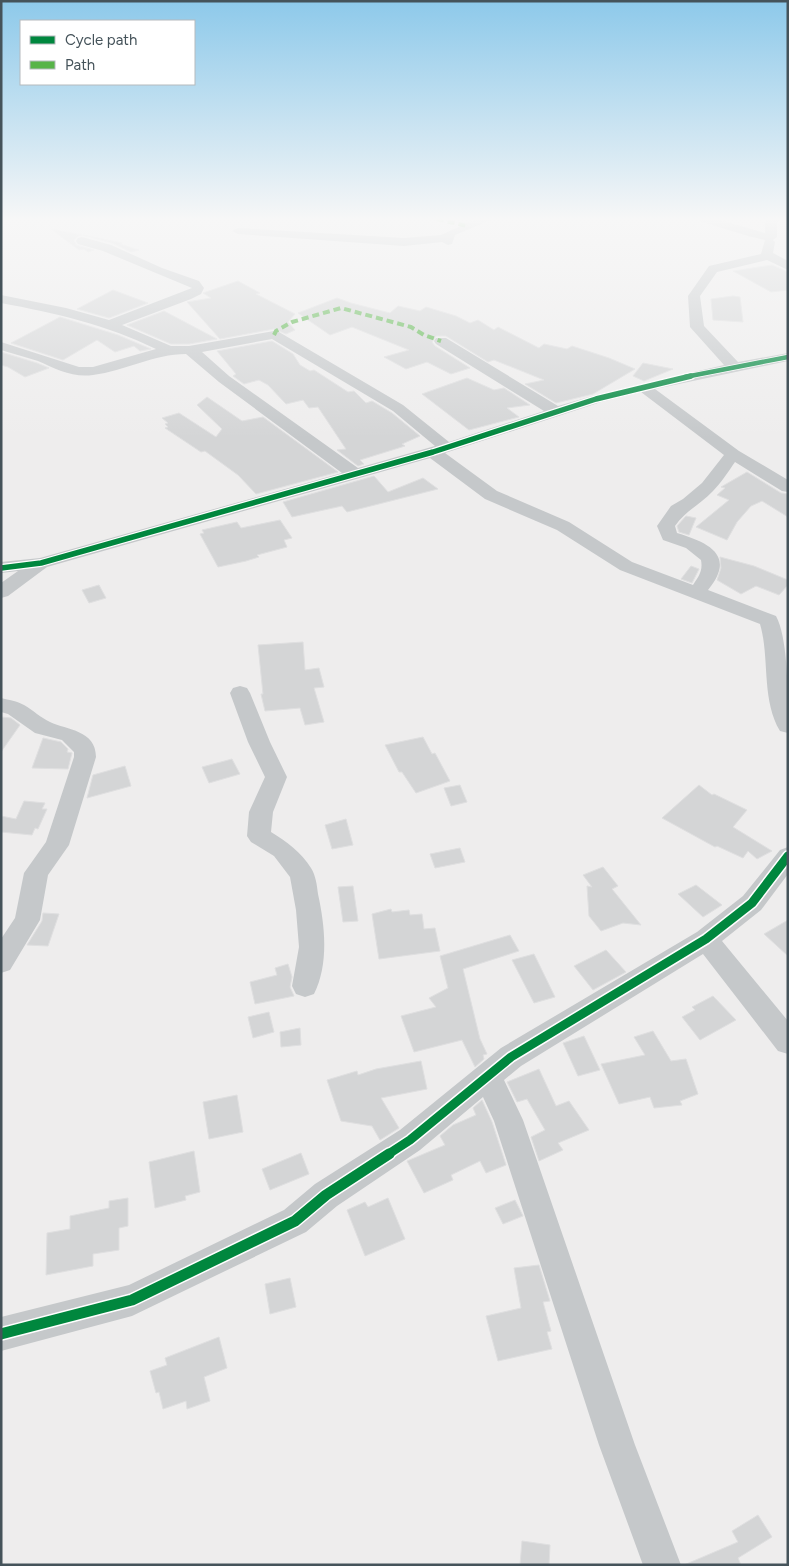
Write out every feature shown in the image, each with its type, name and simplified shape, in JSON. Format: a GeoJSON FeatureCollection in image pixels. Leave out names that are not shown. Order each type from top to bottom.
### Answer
{"type":"FeatureCollection","features":[{"type":"Feature","properties":{"kind":"street"},"geometry":{"type":"LineString","coordinates":[[109,325],[194,292]]}},
{"type":"Feature","properties":{"kind":"street"},"geometry":{"type":"LineString","coordinates":[[697,292],[694,296],[696,327],[734,368]]}},
{"type":"Feature","properties":{"kind":"street"},"geometry":{"type":"LineString","coordinates":[[1,298],[41,306],[109,325],[144,337],[169,350]]}},
{"type":"Feature","properties":{"kind":"street"},"geometry":{"type":"LineString","coordinates":[[1,346],[42,358],[67,369],[93,371],[169,350],[189,350],[274,335],[398,408],[440,450],[491,495],[563,526],[626,566],[647,576],[697,592],[769,620],[788,625]]}},
{"type":"Feature","properties":{"kind":"street"},"geometry":{"type":"LineString","coordinates":[[441,341],[557,412]]}},
{"type":"Feature","properties":{"kind":"street"},"geometry":{"type":"LineString","coordinates":[[189,350],[355,474]]}},
{"type":"Feature","properties":{"kind":"street"},"geometry":{"type":"LineString","coordinates":[[1,568],[41,563],[440,450],[596,399],[685,377],[788,357]]}},
{"type":"Feature","properties":{"kind":"street"},"geometry":{"type":"LineString","coordinates":[[645,388],[733,454],[788,487]]}},
{"type":"Feature","properties":{"kind":"street"},"geometry":{"type":"LineString","coordinates":[[697,592],[710,575],[712,563],[708,555],[698,546],[669,536],[666,526],[677,510],[689,503],[718,476],[733,454]]}},
{"type":"Feature","properties":{"kind":"street"},"geometry":{"type":"LineString","coordinates":[[1,592],[41,563]]}},
{"type":"Feature","properties":{"kind":"street"},"geometry":{"type":"LineString","coordinates":[[769,620],[775,640],[778,693],[788,726]]}},
{"type":"Feature","properties":{"kind":"street"},"geometry":{"type":"LineString","coordinates":[[240,693],[276,778],[262,812],[259,836],[282,850],[302,874],[309,910],[312,947],[305,986]]}},
{"type":"Feature","properties":{"kind":"street"},"geometry":{"type":"LineString","coordinates":[[1,705],[15,709],[43,728],[69,735],[86,749],[57,844],[36,873],[27,920],[1,962]]}},
{"type":"Feature","properties":{"kind":"street"},"geometry":{"type":"LineString","coordinates":[[1,1334],[132,1300],[295,1221],[326,1195],[410,1140],[511,1057],[706,939],[752,903],[788,856]]}},
{"type":"Feature","properties":{"kind":"street"},"geometry":{"type":"LineString","coordinates":[[706,939],[788,1042]]}},
{"type":"Feature","properties":{"kind":"street"},"geometry":{"type":"LineString","coordinates":[[488,1077],[508,1120],[616,1445],[662,1565]]}},
{"type":"Feature","properties":{"kind":"building"},"geometry":{"type":"Polygon","coordinates":[[[109,292],[119,292],[148,303],[109,318],[77,309],[109,292]]]}},
{"type":"Feature","properties":{"kind":"building"},"geometry":{"type":"Polygon","coordinates":[[[258,292],[260,293],[256,294],[295,314],[288,322],[295,330],[286,334],[274,329],[220,339],[187,302],[211,298],[203,293],[258,292]]]}},
{"type":"Feature","properties":{"kind":"building"},"geometry":{"type":"Polygon","coordinates":[[[740,297],[743,322],[713,320],[711,299],[740,297]]]}},
{"type":"Feature","properties":{"kind":"building"},"geometry":{"type":"Polygon","coordinates":[[[337,298],[390,313],[398,306],[420,311],[426,307],[456,316],[470,323],[478,320],[494,330],[498,327],[539,348],[544,344],[567,349],[572,346],[635,369],[593,394],[556,403],[525,384],[544,380],[494,360],[488,362],[446,336],[436,336],[432,342],[435,346],[470,368],[451,374],[427,362],[406,369],[384,357],[409,350],[352,327],[330,335],[298,313],[337,298]]]}},
{"type":"Feature","properties":{"kind":"building"},"geometry":{"type":"Polygon","coordinates":[[[164,311],[217,339],[189,344],[171,344],[127,325],[164,311]]]}},
{"type":"Feature","properties":{"kind":"building"},"geometry":{"type":"Polygon","coordinates":[[[60,317],[118,335],[151,349],[140,351],[134,346],[115,352],[97,340],[63,360],[11,343],[60,317]]]}},
{"type":"Feature","properties":{"kind":"building"},"geometry":{"type":"Polygon","coordinates":[[[272,341],[293,354],[300,365],[310,371],[314,370],[348,392],[354,391],[366,403],[372,401],[392,413],[420,436],[402,444],[405,446],[360,460],[364,464],[358,466],[337,450],[346,449],[318,407],[309,408],[303,400],[286,404],[268,385],[259,380],[244,384],[233,376],[236,374],[217,351],[272,341]]]}},
{"type":"Feature","properties":{"kind":"building"},"geometry":{"type":"Polygon","coordinates":[[[1,352],[49,368],[25,377],[1,365],[1,352]]]}},
{"type":"Feature","properties":{"kind":"building"},"geometry":{"type":"Polygon","coordinates":[[[643,363],[673,369],[644,381],[633,376],[643,363]]]}},
{"type":"Feature","properties":{"kind":"building"},"geometry":{"type":"Polygon","coordinates":[[[467,378],[494,390],[504,388],[530,405],[507,408],[519,417],[469,430],[422,394],[467,378]]]}},
{"type":"Feature","properties":{"kind":"building"},"geometry":{"type":"Polygon","coordinates":[[[207,397],[242,421],[263,417],[338,472],[256,494],[238,475],[205,451],[201,452],[165,428],[168,427],[165,424],[168,423],[162,418],[179,413],[216,437],[222,429],[197,405],[207,397]]]}},
{"type":"Feature","properties":{"kind":"building"},"geometry":{"type":"Polygon","coordinates":[[[747,472],[781,493],[788,494],[788,517],[762,501],[751,506],[737,522],[727,540],[696,527],[729,500],[717,495],[725,488],[721,487],[747,472]]]}},
{"type":"Feature","properties":{"kind":"building"},"geometry":{"type":"Polygon","coordinates":[[[374,476],[388,492],[423,478],[438,489],[347,512],[342,506],[292,517],[283,502],[374,476]]]}},
{"type":"Feature","properties":{"kind":"building"},"geometry":{"type":"Polygon","coordinates":[[[686,516],[696,518],[689,535],[679,532],[677,526],[686,516]]]}},
{"type":"Feature","properties":{"kind":"building"},"geometry":{"type":"Polygon","coordinates":[[[280,520],[292,538],[284,540],[287,547],[257,555],[259,557],[246,561],[218,567],[200,534],[204,533],[202,530],[237,522],[241,528],[280,520]]]}},
{"type":"Feature","properties":{"kind":"building"},"geometry":{"type":"Polygon","coordinates":[[[720,557],[754,566],[788,580],[788,585],[779,595],[756,586],[741,594],[717,580],[721,568],[720,557]]]}},
{"type":"Feature","properties":{"kind":"building"},"geometry":{"type":"Polygon","coordinates":[[[691,566],[699,569],[692,583],[681,579],[691,566]]]}},
{"type":"Feature","properties":{"kind":"building"},"geometry":{"type":"Polygon","coordinates":[[[99,585],[106,598],[89,603],[82,590],[99,585]]]}},
{"type":"Feature","properties":{"kind":"building"},"geometry":{"type":"Polygon","coordinates":[[[303,642],[305,670],[319,668],[324,687],[314,688],[324,722],[305,725],[300,708],[265,711],[261,694],[263,694],[258,645],[303,642]]]}},
{"type":"Feature","properties":{"kind":"building"},"geometry":{"type":"Polygon","coordinates":[[[1,717],[11,718],[20,725],[1,752],[1,717]]]}},
{"type":"Feature","properties":{"kind":"building"},"geometry":{"type":"Polygon","coordinates":[[[423,737],[432,754],[435,753],[450,781],[416,793],[402,772],[399,772],[385,745],[423,737]]]}},
{"type":"Feature","properties":{"kind":"building"},"geometry":{"type":"Polygon","coordinates":[[[43,738],[61,742],[68,749],[67,752],[72,753],[68,769],[32,768],[43,738]]]}},
{"type":"Feature","properties":{"kind":"building"},"geometry":{"type":"Polygon","coordinates":[[[232,759],[240,774],[209,783],[202,767],[232,759]]]}},
{"type":"Feature","properties":{"kind":"building"},"geometry":{"type":"Polygon","coordinates":[[[125,766],[131,786],[87,798],[93,775],[125,766]]]}},
{"type":"Feature","properties":{"kind":"building"},"geometry":{"type":"Polygon","coordinates":[[[460,785],[467,802],[451,806],[444,788],[460,785]]]}},
{"type":"Feature","properties":{"kind":"building"},"geometry":{"type":"Polygon","coordinates":[[[699,785],[712,795],[714,794],[747,810],[733,827],[772,851],[757,859],[748,851],[743,858],[717,846],[715,847],[662,818],[699,785]]]}},
{"type":"Feature","properties":{"kind":"building"},"geometry":{"type":"Polygon","coordinates":[[[24,801],[45,803],[42,809],[47,809],[38,829],[35,828],[32,835],[1,832],[1,816],[16,819],[24,801]]]}},
{"type":"Feature","properties":{"kind":"building"},"geometry":{"type":"Polygon","coordinates":[[[346,819],[353,845],[332,849],[325,825],[346,819]]]}},
{"type":"Feature","properties":{"kind":"building"},"geometry":{"type":"Polygon","coordinates":[[[460,848],[465,862],[435,868],[430,854],[460,848]]]}},
{"type":"Feature","properties":{"kind":"building"},"geometry":{"type":"Polygon","coordinates":[[[603,867],[618,886],[612,889],[641,925],[623,923],[601,931],[589,916],[587,886],[592,887],[583,875],[603,867]]]}},
{"type":"Feature","properties":{"kind":"building"},"geometry":{"type":"Polygon","coordinates":[[[696,885],[722,905],[703,917],[678,894],[696,885]]]}},
{"type":"Feature","properties":{"kind":"building"},"geometry":{"type":"Polygon","coordinates":[[[353,886],[358,921],[343,922],[338,887],[353,886]]]}},
{"type":"Feature","properties":{"kind":"building"},"geometry":{"type":"Polygon","coordinates":[[[391,909],[392,912],[409,910],[410,915],[422,914],[424,929],[435,928],[440,951],[379,959],[372,914],[391,909]]]}},
{"type":"Feature","properties":{"kind":"building"},"geometry":{"type":"Polygon","coordinates":[[[43,913],[59,914],[48,946],[27,945],[42,921],[43,913]]]}},
{"type":"Feature","properties":{"kind":"building"},"geometry":{"type":"Polygon","coordinates":[[[788,920],[788,956],[764,934],[788,920]]]}},
{"type":"Feature","properties":{"kind":"building"},"geometry":{"type":"Polygon","coordinates":[[[510,935],[519,951],[463,969],[480,1039],[487,1054],[483,1055],[484,1059],[475,1067],[462,1040],[414,1052],[401,1016],[436,1007],[429,998],[448,988],[440,956],[510,935]]]}},
{"type":"Feature","properties":{"kind":"building"},"geometry":{"type":"Polygon","coordinates":[[[606,950],[626,972],[593,990],[574,966],[606,950]]]}},
{"type":"Feature","properties":{"kind":"building"},"geometry":{"type":"Polygon","coordinates":[[[534,954],[555,997],[534,1003],[512,960],[534,954]]]}},
{"type":"Feature","properties":{"kind":"building"},"geometry":{"type":"Polygon","coordinates":[[[288,964],[292,977],[290,987],[294,996],[255,1004],[250,982],[277,975],[275,968],[288,964]]]}},
{"type":"Feature","properties":{"kind":"building"},"geometry":{"type":"Polygon","coordinates":[[[713,996],[736,1020],[700,1040],[682,1017],[695,1010],[692,1007],[713,996]]]}},
{"type":"Feature","properties":{"kind":"building"},"geometry":{"type":"Polygon","coordinates":[[[269,1012],[274,1032],[253,1038],[248,1017],[269,1012]]]}},
{"type":"Feature","properties":{"kind":"building"},"geometry":{"type":"Polygon","coordinates":[[[300,1028],[301,1045],[281,1047],[280,1032],[300,1028]]]}},
{"type":"Feature","properties":{"kind":"building"},"geometry":{"type":"Polygon","coordinates":[[[653,1031],[671,1061],[686,1059],[698,1094],[680,1101],[682,1105],[654,1108],[650,1097],[619,1104],[601,1064],[645,1055],[634,1037],[653,1031]]]}},
{"type":"Feature","properties":{"kind":"building"},"geometry":{"type":"Polygon","coordinates":[[[584,1036],[600,1070],[578,1076],[563,1043],[584,1036]]]}},
{"type":"Feature","properties":{"kind":"building"},"geometry":{"type":"Polygon","coordinates":[[[421,1061],[427,1089],[381,1098],[399,1128],[380,1140],[372,1126],[341,1121],[327,1080],[357,1071],[358,1075],[376,1069],[421,1061]]]}},
{"type":"Feature","properties":{"kind":"building"},"geometry":{"type":"Polygon","coordinates":[[[539,1069],[556,1106],[569,1101],[589,1130],[558,1143],[563,1150],[539,1161],[531,1137],[545,1130],[527,1099],[517,1102],[507,1082],[539,1069]]]}},
{"type":"Feature","properties":{"kind":"building"},"geometry":{"type":"Polygon","coordinates":[[[237,1095],[243,1132],[209,1139],[203,1102],[237,1095]]]}},
{"type":"Feature","properties":{"kind":"building"},"geometry":{"type":"Polygon","coordinates":[[[482,1100],[492,1122],[506,1165],[486,1173],[480,1161],[451,1175],[453,1180],[424,1193],[407,1161],[445,1145],[440,1136],[453,1125],[476,1115],[473,1108],[482,1100]]]}},
{"type":"Feature","properties":{"kind":"building"},"geometry":{"type":"Polygon","coordinates":[[[194,1151],[200,1192],[185,1196],[186,1200],[155,1208],[149,1162],[194,1151]]]}},
{"type":"Feature","properties":{"kind":"building"},"geometry":{"type":"Polygon","coordinates":[[[301,1153],[309,1174],[270,1190],[262,1169],[301,1153]]]}},
{"type":"Feature","properties":{"kind":"building"},"geometry":{"type":"Polygon","coordinates":[[[128,1198],[128,1226],[119,1228],[119,1250],[93,1254],[93,1266],[46,1275],[47,1233],[70,1229],[70,1216],[109,1208],[109,1201],[128,1198]]]}},
{"type":"Feature","properties":{"kind":"building"},"geometry":{"type":"Polygon","coordinates":[[[388,1198],[405,1239],[365,1256],[347,1210],[365,1202],[368,1207],[388,1198]]]}},
{"type":"Feature","properties":{"kind":"building"},"geometry":{"type":"Polygon","coordinates":[[[515,1200],[523,1216],[503,1224],[495,1208],[515,1200]]]}},
{"type":"Feature","properties":{"kind":"building"},"geometry":{"type":"Polygon","coordinates":[[[539,1265],[550,1301],[543,1302],[551,1331],[547,1332],[552,1349],[498,1361],[486,1316],[521,1308],[514,1268],[539,1265]]]}},
{"type":"Feature","properties":{"kind":"building"},"geometry":{"type":"Polygon","coordinates":[[[290,1278],[296,1307],[270,1314],[265,1284],[290,1278]]]}},
{"type":"Feature","properties":{"kind":"building"},"geometry":{"type":"Polygon","coordinates":[[[219,1337],[227,1368],[204,1377],[210,1401],[187,1409],[186,1401],[163,1409],[159,1392],[156,1393],[150,1371],[167,1365],[165,1358],[219,1337]]]}},
{"type":"Feature","properties":{"kind":"building"},"geometry":{"type":"Polygon","coordinates":[[[758,1515],[772,1537],[738,1558],[741,1565],[684,1565],[738,1542],[732,1531],[758,1515]]]}},
{"type":"Feature","properties":{"kind":"building"},"geometry":{"type":"Polygon","coordinates":[[[522,1541],[550,1545],[549,1565],[520,1565],[522,1541]]]}},
{"type":"Feature","properties":{"kind":"marked path"},"geometry":{"type":"LineString","coordinates":[[274,335],[276,331],[292,322],[341,308],[411,327],[424,335],[441,341]]}},
{"type":"Feature","properties":{"kind":"cycle path"},"geometry":{"type":"LineString","coordinates":[[1,568],[41,563],[433,452],[596,399],[685,377],[788,357]]}},
{"type":"Feature","properties":{"kind":"cycle path"},"geometry":{"type":"LineString","coordinates":[[1,1334],[132,1300],[295,1221],[326,1195],[410,1140],[511,1057],[706,939],[752,903],[788,856]]}}]}
